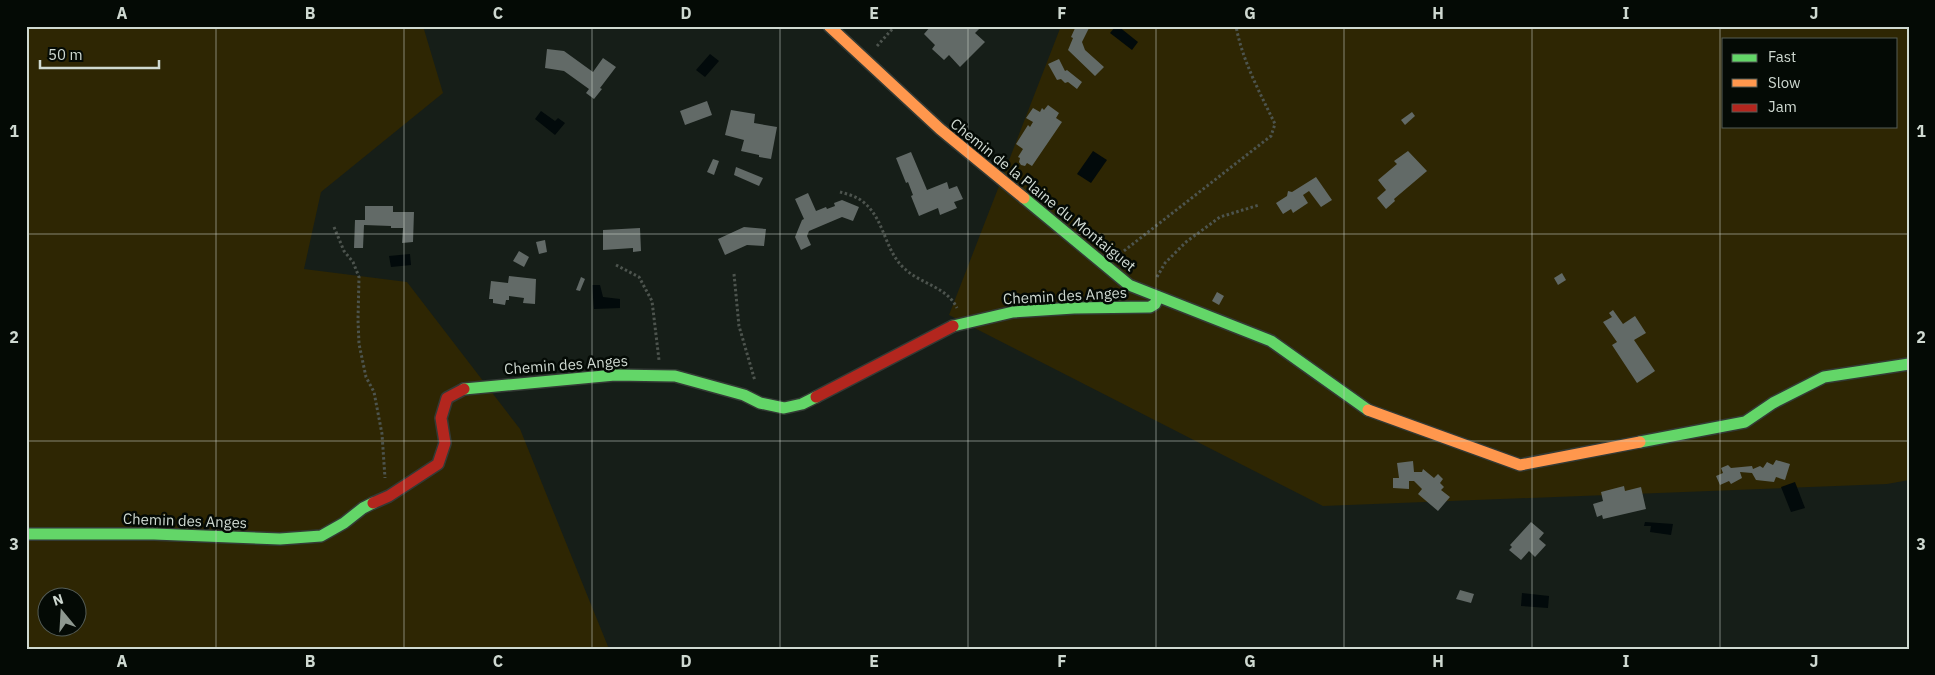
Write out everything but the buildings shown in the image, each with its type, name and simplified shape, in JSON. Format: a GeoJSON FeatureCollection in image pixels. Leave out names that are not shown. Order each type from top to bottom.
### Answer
{"type":"FeatureCollection","features":[{"type":"Feature","properties":{"kind":"street","name":"Chemin de la Plaine du Montaiguet"},"geometry":{"type":"LineString","coordinates":[[829,26],[940,129],[1129,285],[1271,341],[1369,411],[1520,465],[1745,422],[1773,403],[1824,377],[1909,364]]}},
{"type":"Feature","properties":{"kind":"street","name":"Chemin des Anges"},"geometry":{"type":"LineString","coordinates":[[26,534],[154,534],[280,539],[321,536],[344,523],[363,508],[389,496],[438,464],[445,442],[441,418],[447,398],[466,388],[615,375],[675,376],[784,408],[802,404],[951,326],[1013,312],[1074,308],[1150,307],[1155,304],[1154,295]]}},
{"type":"Feature","properties":{"kind":"path"},"geometry":{"type":"LineString","coordinates":[[865,60],[895,26]]}},
{"type":"Feature","properties":{"kind":"path"},"geometry":{"type":"LineString","coordinates":[[1107,267],[1119,255],[1271,136],[1275,124],[1238,39],[1236,26]]}},
{"type":"Feature","properties":{"kind":"path"},"geometry":{"type":"LineString","coordinates":[[840,192],[861,200],[875,215],[893,256],[905,270],[947,294],[956,306],[963,323]]}},
{"type":"Feature","properties":{"kind":"path"},"geometry":{"type":"LineString","coordinates":[[1154,295],[1153,283],[1165,263],[1186,242],[1220,217],[1259,204]]}},
{"type":"Feature","properties":{"kind":"path"},"geometry":{"type":"LineString","coordinates":[[334,226],[344,251],[353,262],[359,277],[359,344],[366,377],[374,392],[382,434],[383,472],[389,496]]}},
{"type":"Feature","properties":{"kind":"path"},"geometry":{"type":"LineString","coordinates":[[616,265],[639,277],[652,301],[663,376]]}},
{"type":"Feature","properties":{"kind":"path"},"geometry":{"type":"LineString","coordinates":[[734,274],[739,326],[757,389],[764,403]]}},
{"type":"Feature","properties":{"kind":"shaded area"},"geometry":{"type":"Polygon","coordinates":[[[26,26],[423,26],[443,93],[321,192],[304,269],[407,282],[520,429],[609,649],[26,649],[26,26]]]}},
{"type":"Feature","properties":{"kind":"shaded area"},"geometry":{"type":"Polygon","coordinates":[[[1061,26],[1909,26],[1909,480],[1887,484],[1323,506],[949,315],[1061,26]]]}},
{"type":"Feature","properties":{"kind":"shaded area"},"geometry":{"type":"Polygon","coordinates":[[[1116,26],[1138,42],[1132,50],[1110,33],[1116,26]]]}},
{"type":"Feature","properties":{"kind":"shaded area"},"geometry":{"type":"Polygon","coordinates":[[[710,54],[719,61],[705,77],[696,70],[710,54]]]}},
{"type":"Feature","properties":{"kind":"shaded area"},"geometry":{"type":"Polygon","coordinates":[[[541,111],[555,121],[558,118],[565,123],[555,135],[535,119],[541,111]]]}},
{"type":"Feature","properties":{"kind":"shaded area"},"geometry":{"type":"Polygon","coordinates":[[[1093,151],[1107,160],[1091,183],[1077,174],[1093,151]]]}},
{"type":"Feature","properties":{"kind":"shaded area"},"geometry":{"type":"Polygon","coordinates":[[[410,254],[411,265],[391,267],[389,256],[410,254]]]}},
{"type":"Feature","properties":{"kind":"shaded area"},"geometry":{"type":"Polygon","coordinates":[[[592,285],[600,285],[603,297],[620,299],[620,308],[594,309],[592,285]]]}},
{"type":"Feature","properties":{"kind":"shaded area"},"geometry":{"type":"Polygon","coordinates":[[[1795,482],[1805,508],[1791,512],[1781,487],[1795,482]]]}},
{"type":"Feature","properties":{"kind":"shaded area"},"geometry":{"type":"Polygon","coordinates":[[[1645,522],[1673,524],[1671,535],[1650,532],[1651,526],[1644,526],[1645,522]]]}},
{"type":"Feature","properties":{"kind":"shaded area"},"geometry":{"type":"Polygon","coordinates":[[[1522,593],[1549,596],[1548,608],[1521,606],[1522,593]]]}},
{"type":"Feature","properties":{"kind":"traffic: fast"},"geometry":{"type":"LineString","coordinates":[[1024,198],[1129,285],[1271,341],[1368,410]]}},
{"type":"Feature","properties":{"kind":"traffic: fast"},"geometry":{"type":"LineString","coordinates":[[953,326],[1013,312],[1074,308],[1150,307],[1155,304],[1158,297]]}},
{"type":"Feature","properties":{"kind":"traffic: fast"},"geometry":{"type":"LineString","coordinates":[[1640,442],[1745,422],[1773,403],[1824,377],[1909,364]]}},
{"type":"Feature","properties":{"kind":"traffic: fast"},"geometry":{"type":"LineString","coordinates":[[464,389],[615,375],[675,376],[744,395],[760,403],[784,408],[802,404],[816,397]]}},
{"type":"Feature","properties":{"kind":"traffic: fast"},"geometry":{"type":"LineString","coordinates":[[26,534],[154,534],[280,539],[321,536],[373,503]]}},
{"type":"Feature","properties":{"kind":"traffic: slow"},"geometry":{"type":"LineString","coordinates":[[829,26],[940,129],[1024,198]]}},
{"type":"Feature","properties":{"kind":"traffic: slow"},"geometry":{"type":"LineString","coordinates":[[1368,410],[1520,465],[1640,442]]}},
{"type":"Feature","properties":{"kind":"traffic: jam"},"geometry":{"type":"LineString","coordinates":[[816,397],[953,326]]}},
{"type":"Feature","properties":{"kind":"traffic: jam"},"geometry":{"type":"LineString","coordinates":[[373,503],[389,496],[438,464],[445,443],[441,418],[447,398],[464,389]]}}]}
